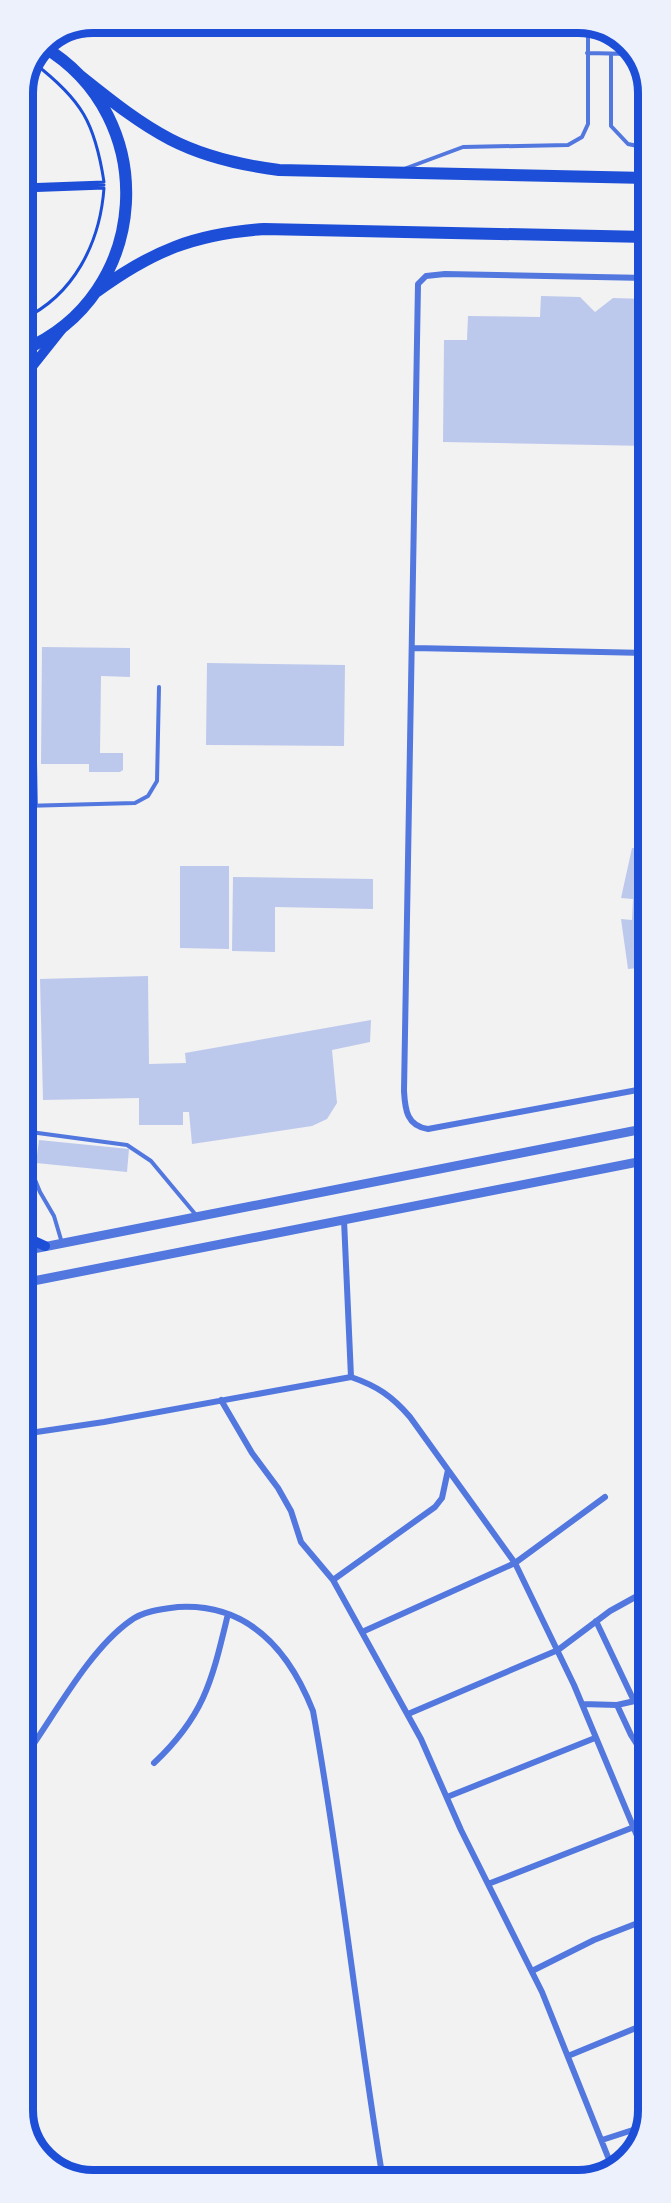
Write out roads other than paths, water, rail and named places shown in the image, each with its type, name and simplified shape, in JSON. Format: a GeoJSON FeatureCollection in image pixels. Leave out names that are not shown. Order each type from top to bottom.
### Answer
{"type":"FeatureCollection","features":[{"type":"Feature","properties":{"kind":"main road"},"geometry":{"type":"LineString","coordinates":[[50,52],[136,120],[172,142],[207,156],[240,165],[279,170],[638,178]]}},
{"type":"Feature","properties":{"kind":"main road"},"geometry":{"type":"LineString","coordinates":[[79,75],[104,109],[117,138],[125,170],[126,202],[122,233],[107,273],[96,292]]}},
{"type":"Feature","properties":{"kind":"main road"},"geometry":{"type":"LineString","coordinates":[[33,366],[67,323],[96,292],[132,266],[189,241],[237,231],[264,229],[638,236]]}},
{"type":"Feature","properties":{"kind":"main road"},"geometry":{"type":"LineString","coordinates":[[33,345],[67,323]]}},
{"type":"Feature","properties":{"kind":"main road"},"geometry":{"type":"LineString","coordinates":[[33,1241],[45,1246]]}},
{"type":"Feature","properties":{"kind":"street"},"geometry":{"type":"LineString","coordinates":[[638,278],[445,274],[422,280],[418,289],[404,1091],[405,1110],[410,1120],[422,1129],[439,1129],[638,1090]]}},
{"type":"Feature","properties":{"kind":"street"},"geometry":{"type":"LineString","coordinates":[[413,648],[638,653]]}},
{"type":"Feature","properties":{"kind":"street"},"geometry":{"type":"LineString","coordinates":[[628,1132],[638,1127]]}},
{"type":"Feature","properties":{"kind":"street"},"geometry":{"type":"LineString","coordinates":[[33,1249],[638,1130]]}},
{"type":"Feature","properties":{"kind":"street"},"geometry":{"type":"LineString","coordinates":[[33,1281],[638,1162]]}},
{"type":"Feature","properties":{"kind":"street"},"geometry":{"type":"LineString","coordinates":[[344,1220],[351,1377]]}},
{"type":"Feature","properties":{"kind":"street"},"geometry":{"type":"LineString","coordinates":[[33,1432],[351,1377],[377,1386],[393,1397],[410,1417],[515,1563],[558,1650],[638,1837]]}},
{"type":"Feature","properties":{"kind":"street"},"geometry":{"type":"LineString","coordinates":[[221,1400],[252,1453],[278,1488],[291,1511],[301,1542],[333,1580],[408,1713],[488,1884],[532,1971],[610,2161]]}},
{"type":"Feature","properties":{"kind":"street"},"geometry":{"type":"LineString","coordinates":[[333,1580],[435,1507],[442,1498],[448,1470]]}},
{"type":"Feature","properties":{"kind":"street"},"geometry":{"type":"LineString","coordinates":[[362,1632],[515,1563],[605,1497]]}},
{"type":"Feature","properties":{"kind":"street"},"geometry":{"type":"LineString","coordinates":[[408,1713],[558,1650],[596,1621],[638,1596]]}},
{"type":"Feature","properties":{"kind":"street"},"geometry":{"type":"LineString","coordinates":[[33,1745],[102,1648],[132,1619],[156,1611],[187,1607],[228,1614],[263,1632],[279,1649],[300,1681],[313,1711],[344,1903],[365,2073],[381,2170]]}},
{"type":"Feature","properties":{"kind":"street"},"geometry":{"type":"LineString","coordinates":[[153,1763],[180,1739],[208,1692],[228,1614]]}},
{"type":"Feature","properties":{"kind":"street"},"geometry":{"type":"LineString","coordinates":[[596,1621],[634,1701]]}},
{"type":"Feature","properties":{"kind":"street"},"geometry":{"type":"LineString","coordinates":[[582,1704],[617,1705],[638,1700]]}},
{"type":"Feature","properties":{"kind":"street"},"geometry":{"type":"LineString","coordinates":[[617,1705],[638,1746]]}},
{"type":"Feature","properties":{"kind":"street"},"geometry":{"type":"LineString","coordinates":[[447,1797],[595,1738]]}},
{"type":"Feature","properties":{"kind":"street"},"geometry":{"type":"LineString","coordinates":[[488,1884],[634,1827]]}},
{"type":"Feature","properties":{"kind":"street"},"geometry":{"type":"LineString","coordinates":[[532,1971],[594,1940],[638,1923]]}},
{"type":"Feature","properties":{"kind":"street"},"geometry":{"type":"LineString","coordinates":[[568,2056],[638,2027]]}},
{"type":"Feature","properties":{"kind":"street"},"geometry":{"type":"LineString","coordinates":[[602,2140],[635,2129]]}},
{"type":"Feature","properties":{"kind":"lane"},"geometry":{"type":"LineString","coordinates":[[394,172],[463,147],[560,145],[576,142],[582,137],[588,124],[588,34]]}},
{"type":"Feature","properties":{"kind":"lane"},"geometry":{"type":"LineString","coordinates":[[587,53],[623,54]]}},
{"type":"Feature","properties":{"kind":"lane"},"geometry":{"type":"LineString","coordinates":[[611,54],[610,126],[628,144],[638,146]]}},
{"type":"Feature","properties":{"kind":"lane"},"geometry":{"type":"LineString","coordinates":[[33,676],[36,806],[135,803],[148,796],[158,781],[159,687]]}},
{"type":"Feature","properties":{"kind":"lane"},"geometry":{"type":"LineString","coordinates":[[33,1133],[127,1145],[151,1161],[198,1218]]}},
{"type":"Feature","properties":{"kind":"lane"},"geometry":{"type":"LineString","coordinates":[[33,1175],[54,1216],[62,1243]]}}]}
